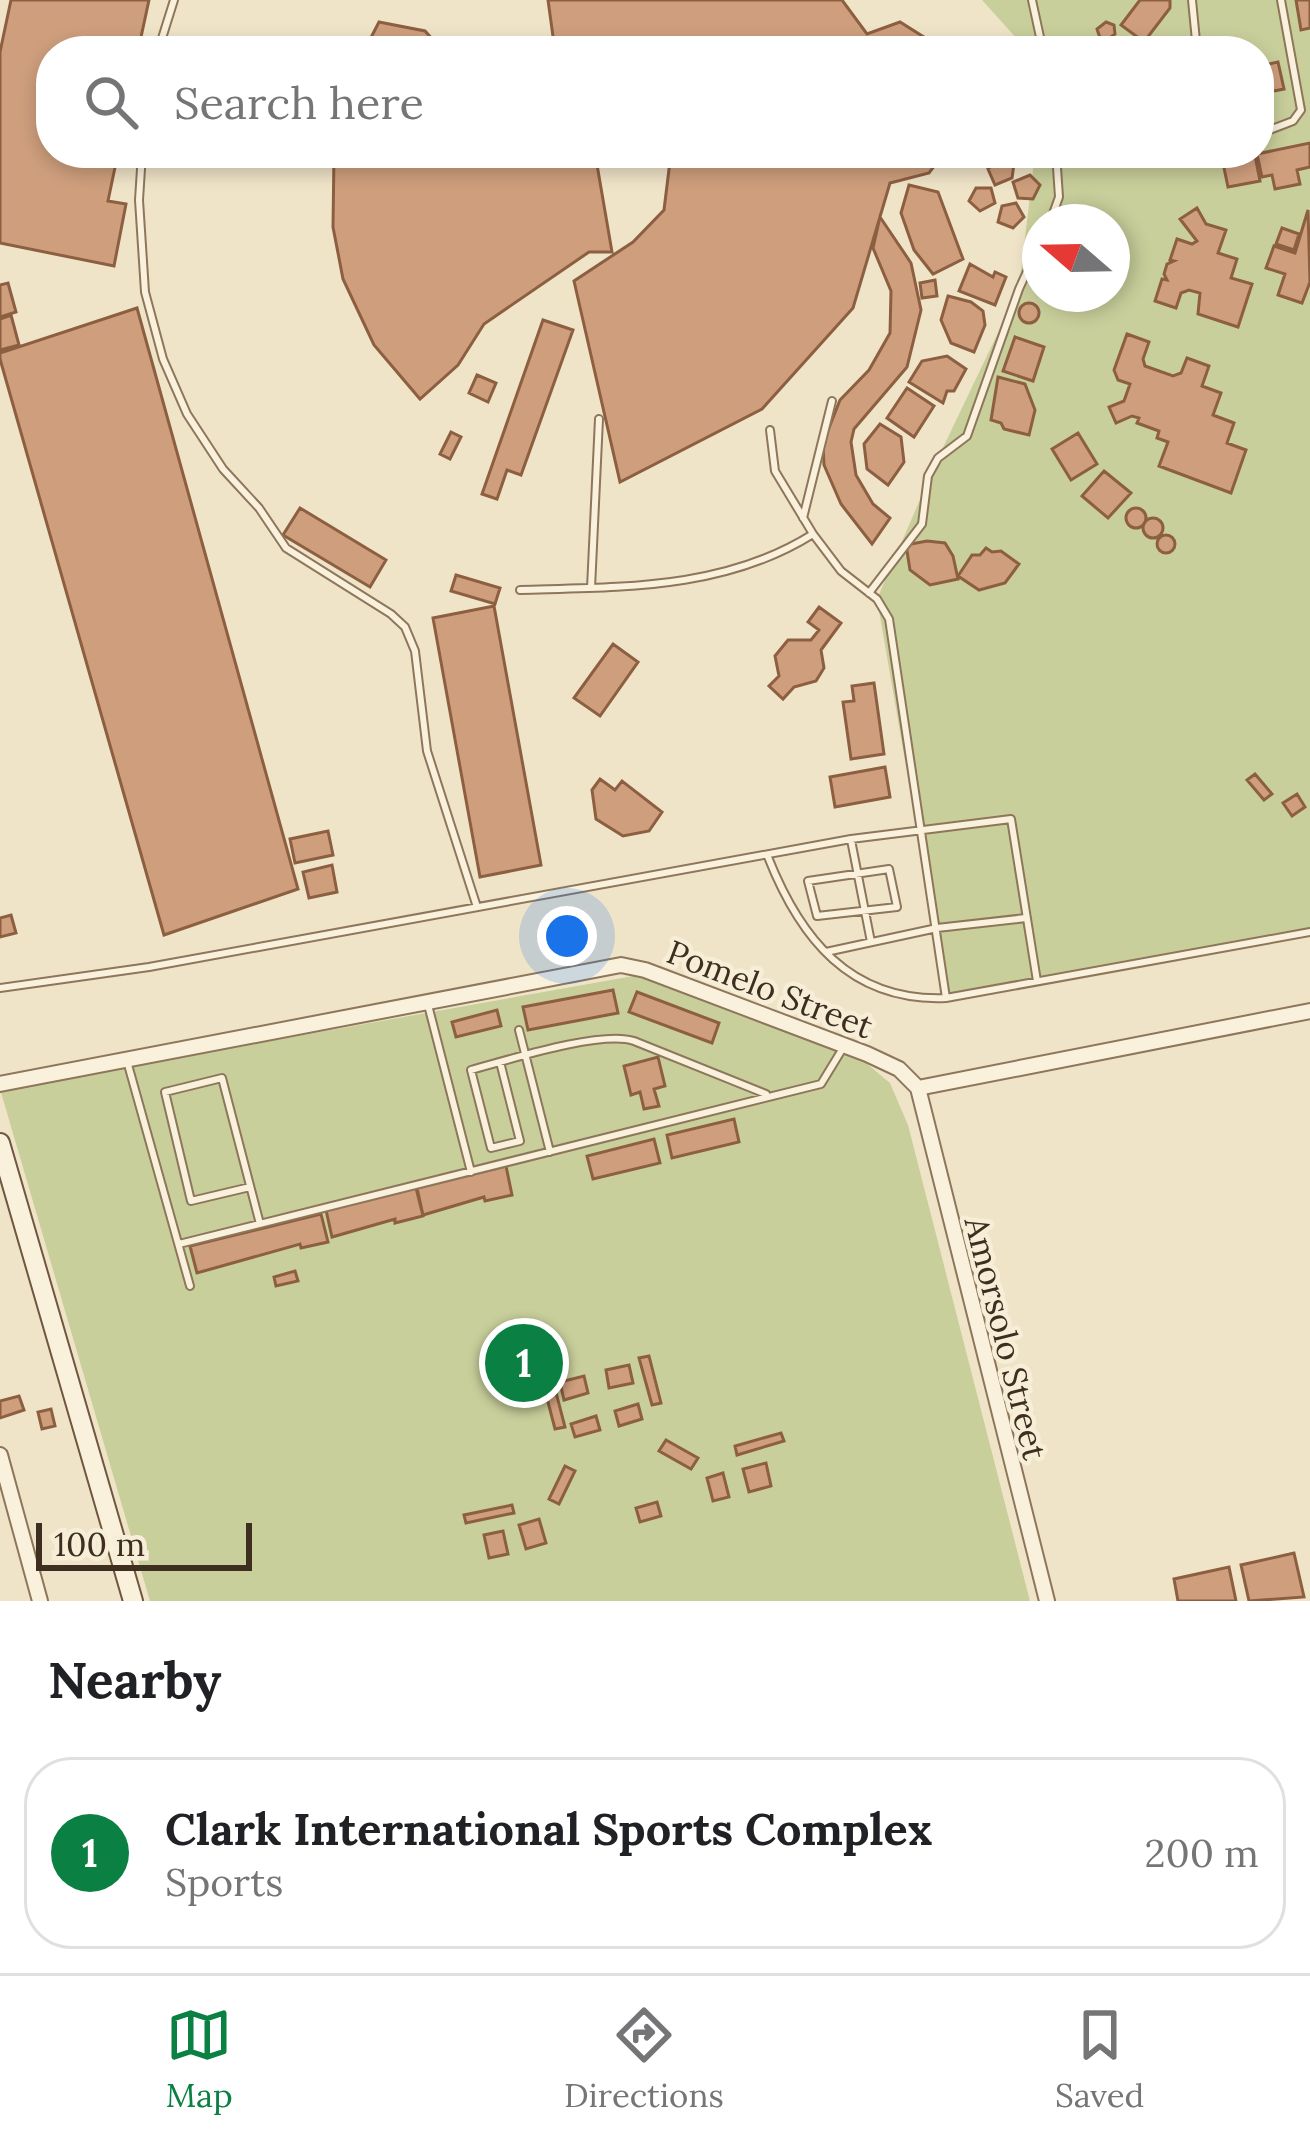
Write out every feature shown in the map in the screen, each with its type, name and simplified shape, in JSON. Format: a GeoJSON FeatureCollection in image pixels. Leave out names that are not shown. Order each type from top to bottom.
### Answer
{"type":"FeatureCollection","features":[{"type":"Feature","properties":{"kind":"main road"},"geometry":{"type":"LineString","coordinates":[[0,1143],[133,1601]]}},
{"type":"Feature","properties":{"kind":"street","name":"Pomelo Street"},"geometry":{"type":"LineString","coordinates":[[0,1084],[621,965],[844,1046],[899,1069],[918,1088]]}},
{"type":"Feature","properties":{"kind":"street"},"geometry":{"type":"LineString","coordinates":[[918,1088],[1310,1011]]}},
{"type":"Feature","properties":{"kind":"street","name":"Amorsolo Street"},"geometry":{"type":"LineString","coordinates":[[918,1088],[1047,1601]]}},
{"type":"Feature","properties":{"kind":"street"},"geometry":{"type":"LineString","coordinates":[[0,1455],[40,1601]]}},
{"type":"Feature","properties":{"kind":"lane"},"geometry":{"type":"LineString","coordinates":[[163,36],[174,0]]}},
{"type":"Feature","properties":{"kind":"lane"},"geometry":{"type":"LineString","coordinates":[[1032,0],[1039,36]]}},
{"type":"Feature","properties":{"kind":"lane"},"geometry":{"type":"LineString","coordinates":[[1192,0],[1196,36]]}},
{"type":"Feature","properties":{"kind":"lane"},"geometry":{"type":"LineString","coordinates":[[1274,128],[1293,121],[1301,110],[1281,0]]}},
{"type":"Feature","properties":{"kind":"lane"},"geometry":{"type":"LineString","coordinates":[[141,168],[146,292],[175,391],[223,470],[259,508],[286,548],[405,627],[419,670],[423,731],[436,790],[477,907]]}},
{"type":"Feature","properties":{"kind":"lane"},"geometry":{"type":"LineString","coordinates":[[1056,204],[1057,168]]}},
{"type":"Feature","properties":{"kind":"lane"},"geometry":{"type":"LineString","coordinates":[[869,593],[922,524],[928,476],[938,458],[968,436],[1022,281]]}},
{"type":"Feature","properties":{"kind":"lane"},"geometry":{"type":"LineString","coordinates":[[802,518],[832,401]]}},
{"type":"Feature","properties":{"kind":"lane"},"geometry":{"type":"LineString","coordinates":[[591,588],[599,418]]}},
{"type":"Feature","properties":{"kind":"lane"},"geometry":{"type":"LineString","coordinates":[[770,430],[775,471],[802,518],[841,571],[869,593],[889,619],[946,998]]}},
{"type":"Feature","properties":{"kind":"lane"},"geometry":{"type":"LineString","coordinates":[[520,590],[657,586],[702,578],[776,554],[813,534]]}},
{"type":"Feature","properties":{"kind":"lane"},"geometry":{"type":"LineString","coordinates":[[0,988],[149,967],[851,839],[1011,819],[1037,981]]}},
{"type":"Feature","properties":{"kind":"lane"},"geometry":{"type":"LineString","coordinates":[[851,839],[871,942]]}},
{"type":"Feature","properties":{"kind":"lane"},"geometry":{"type":"LineString","coordinates":[[768,856],[802,928],[826,952],[850,974],[880,990],[916,999],[946,998],[1310,932]]}},
{"type":"Feature","properties":{"kind":"lane"},"geometry":{"type":"LineString","coordinates":[[889,869],[897,907],[865,912],[817,916],[808,881],[889,869]]}},
{"type":"Feature","properties":{"kind":"lane"},"geometry":{"type":"LineString","coordinates":[[826,952],[937,928],[1026,918]]}},
{"type":"Feature","properties":{"kind":"lane"},"geometry":{"type":"LineString","coordinates":[[427,1001],[470,1172]]}},
{"type":"Feature","properties":{"kind":"lane"},"geometry":{"type":"LineString","coordinates":[[519,1030],[550,1152]]}},
{"type":"Feature","properties":{"kind":"lane"},"geometry":{"type":"LineString","coordinates":[[500,1062],[520,1141],[491,1148],[471,1070],[500,1062],[527,1055],[622,1037],[769,1095]]}},
{"type":"Feature","properties":{"kind":"lane"},"geometry":{"type":"LineString","coordinates":[[179,1244],[821,1084],[844,1046]]}},
{"type":"Feature","properties":{"kind":"lane"},"geometry":{"type":"LineString","coordinates":[[128,1061],[190,1286]]}},
{"type":"Feature","properties":{"kind":"lane"},"geometry":{"type":"LineString","coordinates":[[250,1186],[191,1201],[165,1092],[222,1078],[260,1224]]}},
{"type":"Feature","properties":{"kind":"green space"},"geometry":{"type":"Polygon","coordinates":[[[982,0],[1310,0],[1310,934],[946,998],[877,599],[1019,289],[1022,264],[1022,312],[1130,312],[1130,204],[1029,204],[1033,168],[1274,168],[1274,36],[1014,36],[982,0]]]}},
{"type":"Feature","properties":{"kind":"green space"},"geometry":{"type":"Polygon","coordinates":[[[639,975],[866,1063],[890,1083],[908,1125],[1030,1601],[150,1601],[0,1089],[639,975]]]}},
{"type":"Feature","properties":{"kind":"building"},"geometry":{"type":"Polygon","coordinates":[[[11,0],[149,0],[141,36],[36,36],[36,168],[115,168],[108,201],[126,204],[114,266],[0,243],[0,52],[11,0]]]}},
{"type":"Feature","properties":{"kind":"building"},"geometry":{"type":"Polygon","coordinates":[[[548,0],[842,0],[867,34],[900,22],[922,36],[553,36],[548,0]]]}},
{"type":"Feature","properties":{"kind":"building"},"geometry":{"type":"Polygon","coordinates":[[[1140,0],[1170,0],[1170,8],[1149,36],[1136,36],[1121,25],[1140,0]]]}},
{"type":"Feature","properties":{"kind":"building"},"geometry":{"type":"Polygon","coordinates":[[[1296,0],[1310,0],[1310,28],[1301,30],[1296,0]]]}},
{"type":"Feature","properties":{"kind":"building"},"geometry":{"type":"Polygon","coordinates":[[[379,22],[425,31],[430,36],[372,36],[379,22]]]}},
{"type":"Feature","properties":{"kind":"building"},"geometry":{"type":"Polygon","coordinates":[[[1106,22],[1114,25],[1115,34],[1099,36],[1097,29],[1106,22]]]}},
{"type":"Feature","properties":{"kind":"building"},"geometry":{"type":"Polygon","coordinates":[[[1278,62],[1284,89],[1274,91],[1274,63],[1278,62]]]}},
{"type":"Feature","properties":{"kind":"building"},"geometry":{"type":"Polygon","coordinates":[[[1310,143],[1310,167],[1297,170],[1300,184],[1275,189],[1272,175],[1262,177],[1260,168],[1274,168],[1274,150],[1310,143]]]}},
{"type":"Feature","properties":{"kind":"building"},"geometry":{"type":"Polygon","coordinates":[[[334,168],[598,168],[612,252],[589,252],[484,324],[458,365],[420,399],[374,345],[343,279],[333,227],[334,168]]]}},
{"type":"Feature","properties":{"kind":"building"},"geometry":{"type":"Polygon","coordinates":[[[669,168],[933,168],[890,183],[853,308],[762,409],[620,482],[574,281],[633,242],[664,210],[669,168]]]}},
{"type":"Feature","properties":{"kind":"building"},"geometry":{"type":"Polygon","coordinates":[[[1013,168],[1012,178],[995,185],[988,169],[1013,168]]]}},
{"type":"Feature","properties":{"kind":"building"},"geometry":{"type":"Polygon","coordinates":[[[1224,168],[1257,168],[1260,181],[1228,187],[1224,168]]]}},
{"type":"Feature","properties":{"kind":"building"},"geometry":{"type":"Polygon","coordinates":[[[1030,175],[1040,185],[1033,199],[1018,198],[1013,182],[1030,175]]]}},
{"type":"Feature","properties":{"kind":"building"},"geometry":{"type":"Polygon","coordinates":[[[909,185],[938,192],[963,259],[933,274],[914,250],[901,213],[909,185]]]}},
{"type":"Feature","properties":{"kind":"building"},"geometry":{"type":"Polygon","coordinates":[[[976,188],[991,188],[995,203],[980,211],[969,201],[976,188]]]}},
{"type":"Feature","properties":{"kind":"building"},"geometry":{"type":"Polygon","coordinates":[[[1016,203],[1022,214],[1013,228],[998,222],[1002,206],[1016,203]]]}},
{"type":"Feature","properties":{"kind":"building"},"geometry":{"type":"Polygon","coordinates":[[[1197,208],[1206,224],[1226,230],[1218,253],[1237,259],[1231,278],[1252,284],[1238,327],[1198,314],[1200,293],[1181,293],[1176,308],[1155,301],[1162,279],[1167,280],[1167,264],[1174,261],[1170,260],[1177,239],[1197,241],[1180,219],[1197,208]]]}},
{"type":"Feature","properties":{"kind":"building"},"geometry":{"type":"Polygon","coordinates":[[[1308,210],[1310,282],[1302,303],[1278,295],[1285,274],[1266,268],[1274,246],[1295,253],[1308,210]]]}},
{"type":"Feature","properties":{"kind":"building"},"geometry":{"type":"Polygon","coordinates":[[[880,217],[911,263],[921,310],[907,367],[854,429],[851,442],[856,475],[873,504],[890,518],[872,544],[841,504],[824,465],[823,443],[840,400],[869,370],[890,333],[891,291],[873,248],[880,217]]]}},
{"type":"Feature","properties":{"kind":"building"},"geometry":{"type":"Polygon","coordinates":[[[1282,228],[1299,234],[1294,250],[1276,244],[1282,228]]]}},
{"type":"Feature","properties":{"kind":"building"},"geometry":{"type":"Polygon","coordinates":[[[970,264],[993,277],[995,272],[1006,277],[995,305],[959,291],[970,264]]]}},
{"type":"Feature","properties":{"kind":"building"},"geometry":{"type":"Polygon","coordinates":[[[935,280],[937,296],[922,298],[920,283],[935,280]]]}},
{"type":"Feature","properties":{"kind":"building"},"geometry":{"type":"Polygon","coordinates":[[[8,283],[16,312],[0,317],[0,285],[8,283]]]}},
{"type":"Feature","properties":{"kind":"building"},"geometry":{"type":"Polygon","coordinates":[[[948,296],[983,311],[985,325],[974,352],[951,343],[941,320],[948,296]]]}},
{"type":"Feature","properties":{"kind":"building"},"geometry":{"type":"Polygon","coordinates":[[[1022,306],[1022,312],[1039,312],[1029,323],[1019,313],[1022,306]]]}},
{"type":"Feature","properties":{"kind":"building"},"geometry":{"type":"Polygon","coordinates":[[[137,308],[298,889],[164,935],[0,359],[0,353],[137,308]]]}},
{"type":"Feature","properties":{"kind":"building"},"geometry":{"type":"Polygon","coordinates":[[[11,315],[19,345],[0,350],[0,319],[11,315]]]}},
{"type":"Feature","properties":{"kind":"building"},"geometry":{"type":"Polygon","coordinates":[[[543,320],[573,330],[521,475],[507,470],[497,499],[482,494],[543,320]]]}},
{"type":"Feature","properties":{"kind":"building"},"geometry":{"type":"Polygon","coordinates":[[[1127,334],[1149,342],[1145,366],[1173,376],[1181,373],[1187,358],[1209,366],[1202,386],[1221,393],[1213,415],[1234,423],[1227,443],[1246,450],[1231,493],[1159,466],[1168,442],[1157,438],[1159,431],[1137,423],[1139,418],[1116,423],[1109,407],[1124,401],[1130,384],[1118,380],[1114,370],[1127,334]]]}},
{"type":"Feature","properties":{"kind":"building"},"geometry":{"type":"Polygon","coordinates":[[[1015,337],[1044,347],[1033,381],[1003,371],[1015,337]]]}},
{"type":"Feature","properties":{"kind":"building"},"geometry":{"type":"Polygon","coordinates":[[[947,356],[966,369],[943,403],[909,382],[922,361],[947,356]]]}},
{"type":"Feature","properties":{"kind":"building"},"geometry":{"type":"Polygon","coordinates":[[[477,375],[496,383],[488,402],[469,393],[477,375]]]}},
{"type":"Feature","properties":{"kind":"building"},"geometry":{"type":"Polygon","coordinates":[[[998,377],[1025,384],[1035,410],[1029,435],[991,420],[998,377]]]}},
{"type":"Feature","properties":{"kind":"building"},"geometry":{"type":"Polygon","coordinates":[[[907,388],[934,406],[914,437],[887,418],[907,388]]]}},
{"type":"Feature","properties":{"kind":"building"},"geometry":{"type":"Polygon","coordinates":[[[880,424],[901,437],[904,462],[888,485],[867,469],[864,444],[880,424]]]}},
{"type":"Feature","properties":{"kind":"building"},"geometry":{"type":"Polygon","coordinates":[[[451,432],[461,437],[450,459],[440,454],[451,432]]]}},
{"type":"Feature","properties":{"kind":"building"},"geometry":{"type":"Polygon","coordinates":[[[1078,433],[1097,464],[1071,480],[1052,449],[1078,433]]]}},
{"type":"Feature","properties":{"kind":"building"},"geometry":{"type":"Polygon","coordinates":[[[1104,471],[1131,493],[1108,518],[1082,496],[1104,471]]]}},
{"type":"Feature","properties":{"kind":"building"},"geometry":{"type":"Polygon","coordinates":[[[300,508],[386,560],[370,587],[283,535],[300,508]]]}},
{"type":"Feature","properties":{"kind":"building"},"geometry":{"type":"Polygon","coordinates":[[[1136,508],[1146,518],[1136,528],[1126,518],[1136,508]]]}},
{"type":"Feature","properties":{"kind":"building"},"geometry":{"type":"Polygon","coordinates":[[[1153,518],[1163,528],[1153,538],[1143,528],[1153,518]]]}},
{"type":"Feature","properties":{"kind":"building"},"geometry":{"type":"Polygon","coordinates":[[[1166,535],[1175,544],[1166,553],[1157,544],[1166,535]]]}},
{"type":"Feature","properties":{"kind":"building"},"geometry":{"type":"Polygon","coordinates":[[[945,543],[958,579],[930,585],[910,570],[906,545],[945,543]]]}},
{"type":"Feature","properties":{"kind":"building"},"geometry":{"type":"Polygon","coordinates":[[[986,548],[1001,551],[1019,564],[1005,583],[979,590],[958,576],[972,555],[986,548]]]}},
{"type":"Feature","properties":{"kind":"building"},"geometry":{"type":"Polygon","coordinates":[[[456,575],[500,588],[495,604],[451,591],[456,575]]]}},
{"type":"Feature","properties":{"kind":"building"},"geometry":{"type":"Polygon","coordinates":[[[494,606],[541,865],[480,877],[433,618],[494,606]]]}},
{"type":"Feature","properties":{"kind":"building"},"geometry":{"type":"Polygon","coordinates":[[[819,607],[841,623],[821,650],[824,668],[816,681],[794,687],[783,699],[769,686],[779,676],[775,656],[788,640],[811,640],[819,630],[808,622],[819,607]]]}},
{"type":"Feature","properties":{"kind":"building"},"geometry":{"type":"Polygon","coordinates":[[[613,644],[638,662],[600,716],[574,698],[613,644]]]}},
{"type":"Feature","properties":{"kind":"building"},"geometry":{"type":"Polygon","coordinates":[[[874,683],[884,754],[851,759],[843,702],[854,701],[852,686],[874,683]]]}},
{"type":"Feature","properties":{"kind":"building"},"geometry":{"type":"Polygon","coordinates":[[[885,767],[890,797],[835,807],[830,777],[885,767]]]}},
{"type":"Feature","properties":{"kind":"building"},"geometry":{"type":"Polygon","coordinates":[[[1255,774],[1272,794],[1264,800],[1247,780],[1255,774]]]}},
{"type":"Feature","properties":{"kind":"building"},"geometry":{"type":"Polygon","coordinates":[[[600,779],[615,790],[622,781],[662,812],[649,831],[623,836],[596,819],[592,790],[600,779]]]}},
{"type":"Feature","properties":{"kind":"building"},"geometry":{"type":"Polygon","coordinates":[[[1297,794],[1305,807],[1292,816],[1283,803],[1297,794]]]}},
{"type":"Feature","properties":{"kind":"building"},"geometry":{"type":"Polygon","coordinates":[[[328,831],[333,855],[295,863],[290,839],[328,831]]]}},
{"type":"Feature","properties":{"kind":"building"},"geometry":{"type":"Polygon","coordinates":[[[332,865],[337,892],[309,898],[303,872],[332,865]]]}},
{"type":"Feature","properties":{"kind":"building"},"geometry":{"type":"Polygon","coordinates":[[[11,915],[16,933],[0,937],[0,918],[11,915]]]}},
{"type":"Feature","properties":{"kind":"building"},"geometry":{"type":"Polygon","coordinates":[[[613,990],[618,1013],[528,1030],[523,1007],[613,990]]]}},
{"type":"Feature","properties":{"kind":"building"},"geometry":{"type":"Polygon","coordinates":[[[637,992],[719,1023],[712,1043],[629,1012],[637,992]]]}},
{"type":"Feature","properties":{"kind":"building"},"geometry":{"type":"Polygon","coordinates":[[[497,1010],[501,1026],[456,1037],[452,1022],[497,1010]]]}},
{"type":"Feature","properties":{"kind":"building"},"geometry":{"type":"Polygon","coordinates":[[[658,1057],[665,1086],[654,1089],[659,1106],[644,1109],[640,1092],[631,1095],[624,1066],[658,1057]]]}},
{"type":"Feature","properties":{"kind":"building"},"geometry":{"type":"Polygon","coordinates":[[[734,1119],[739,1142],[672,1158],[667,1135],[734,1119]]]}},
{"type":"Feature","properties":{"kind":"building"},"geometry":{"type":"Polygon","coordinates":[[[654,1139],[660,1163],[593,1179],[587,1156],[654,1139]]]}},
{"type":"Feature","properties":{"kind":"building"},"geometry":{"type":"Polygon","coordinates":[[[506,1166],[512,1195],[485,1201],[484,1197],[423,1215],[417,1188],[506,1166]]]}},
{"type":"Feature","properties":{"kind":"building"},"geometry":{"type":"Polygon","coordinates":[[[416,1188],[423,1216],[332,1237],[326,1210],[416,1188]]]}},
{"type":"Feature","properties":{"kind":"building"},"geometry":{"type":"Polygon","coordinates":[[[321,1214],[328,1242],[301,1248],[300,1244],[197,1273],[190,1246],[321,1214]]]}},
{"type":"Feature","properties":{"kind":"building"},"geometry":{"type":"Polygon","coordinates":[[[295,1271],[298,1281],[276,1286],[274,1277],[295,1271]]]}},
{"type":"Feature","properties":{"kind":"building"},"geometry":{"type":"Polygon","coordinates":[[[649,1356],[661,1403],[652,1405],[639,1358],[649,1356]]]}},
{"type":"Feature","properties":{"kind":"building"},"geometry":{"type":"Polygon","coordinates":[[[629,1365],[633,1383],[609,1388],[606,1370],[629,1365]]]}},
{"type":"Feature","properties":{"kind":"building"},"geometry":{"type":"Polygon","coordinates":[[[584,1376],[588,1393],[564,1400],[560,1382],[584,1376]]]}},
{"type":"Feature","properties":{"kind":"building"},"geometry":{"type":"Polygon","coordinates":[[[553,1381],[565,1427],[555,1429],[543,1383],[553,1381]]]}},
{"type":"Feature","properties":{"kind":"building"},"geometry":{"type":"Polygon","coordinates":[[[19,1396],[24,1410],[0,1418],[0,1401],[19,1396]]]}},
{"type":"Feature","properties":{"kind":"building"},"geometry":{"type":"Polygon","coordinates":[[[638,1404],[642,1419],[619,1426],[615,1411],[638,1404]]]}},
{"type":"Feature","properties":{"kind":"building"},"geometry":{"type":"Polygon","coordinates":[[[51,1409],[55,1426],[42,1429],[38,1412],[51,1409]]]}},
{"type":"Feature","properties":{"kind":"building"},"geometry":{"type":"Polygon","coordinates":[[[596,1416],[600,1430],[575,1437],[571,1424],[596,1416]]]}},
{"type":"Feature","properties":{"kind":"building"},"geometry":{"type":"Polygon","coordinates":[[[781,1433],[784,1441],[737,1455],[735,1446],[781,1433]]]}},
{"type":"Feature","properties":{"kind":"building"},"geometry":{"type":"Polygon","coordinates":[[[666,1440],[698,1458],[691,1469],[659,1451],[666,1440]]]}},
{"type":"Feature","properties":{"kind":"building"},"geometry":{"type":"Polygon","coordinates":[[[766,1463],[771,1486],[749,1492],[743,1469],[766,1463]]]}},
{"type":"Feature","properties":{"kind":"building"},"geometry":{"type":"Polygon","coordinates":[[[565,1466],[575,1471],[559,1504],[549,1499],[565,1466]]]}},
{"type":"Feature","properties":{"kind":"building"},"geometry":{"type":"Polygon","coordinates":[[[723,1473],[729,1497],[713,1501],[707,1478],[723,1473]]]}},
{"type":"Feature","properties":{"kind":"building"},"geometry":{"type":"Polygon","coordinates":[[[657,1502],[661,1516],[640,1522],[636,1508],[657,1502]]]}},
{"type":"Feature","properties":{"kind":"building"},"geometry":{"type":"Polygon","coordinates":[[[512,1505],[514,1513],[466,1523],[464,1515],[512,1505]]]}},
{"type":"Feature","properties":{"kind":"building"},"geometry":{"type":"Polygon","coordinates":[[[539,1519],[546,1543],[526,1549],[519,1525],[539,1519]]]}},
{"type":"Feature","properties":{"kind":"building"},"geometry":{"type":"Polygon","coordinates":[[[503,1531],[508,1554],[489,1558],[484,1535],[503,1531]]]}},
{"type":"Feature","properties":{"kind":"building"},"geometry":{"type":"Polygon","coordinates":[[[1294,1553],[1304,1597],[1249,1601],[1241,1565],[1294,1553]]]}},
{"type":"Feature","properties":{"kind":"building"},"geometry":{"type":"Polygon","coordinates":[[[1229,1567],[1236,1601],[1178,1601],[1174,1579],[1229,1567]]]}},
{"type":"Feature","properties":{"kind":"place","name":"Clark International Sports Complex"},"geometry":{"type":"Point","coordinates":[524,1363]}}]}
